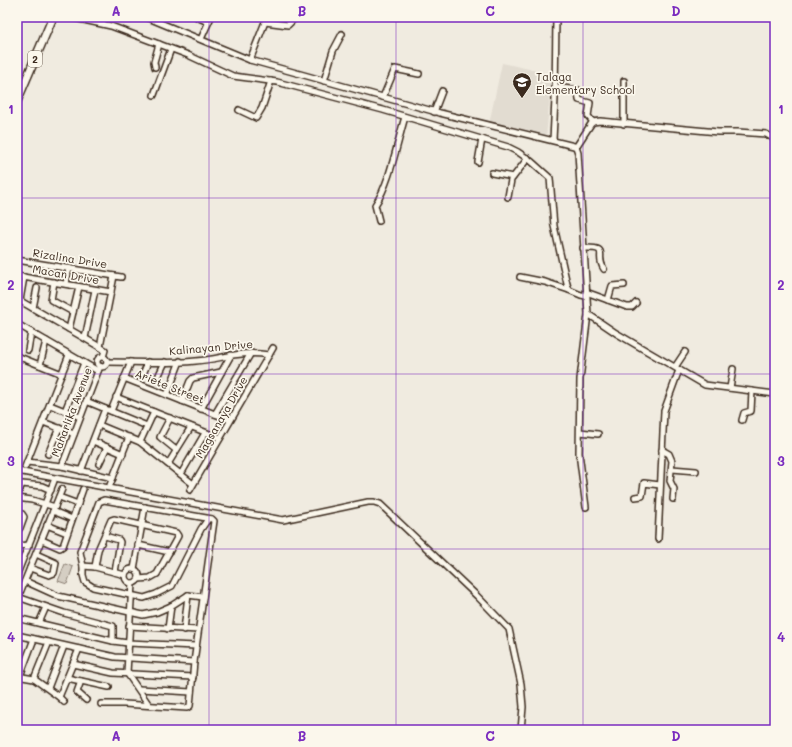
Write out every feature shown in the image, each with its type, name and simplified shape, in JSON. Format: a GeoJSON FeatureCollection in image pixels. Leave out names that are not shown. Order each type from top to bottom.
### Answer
{"type":"FeatureCollection","features":[{"type":"Feature","properties":{"kind":"highway","name":"2"},"geometry":{"type":"LineString","coordinates":[[17,101],[52,17]]}},
{"type":"Feature","properties":{"kind":"street"},"geometry":{"type":"LineString","coordinates":[[70,17],[104,24],[205,62],[233,76],[271,81],[405,117],[508,147],[528,158],[541,168],[550,178],[554,226],[569,290]]}},
{"type":"Feature","properties":{"kind":"street"},"geometry":{"type":"LineString","coordinates":[[146,17],[250,60],[434,112],[570,144],[576,147],[578,153],[588,314],[580,380],[579,453],[586,507]]}},
{"type":"Feature","properties":{"kind":"street"},"geometry":{"type":"LineString","coordinates":[[197,17],[208,22]]}},
{"type":"Feature","properties":{"kind":"street"},"geometry":{"type":"LineString","coordinates":[[201,39],[211,17]]}},
{"type":"Feature","properties":{"kind":"street"},"geometry":{"type":"LineString","coordinates":[[250,60],[266,19],[290,24],[295,17]]}},
{"type":"Feature","properties":{"kind":"street"},"geometry":{"type":"LineString","coordinates":[[553,140],[556,17]]}},
{"type":"Feature","properties":{"kind":"street"},"geometry":{"type":"LineString","coordinates":[[324,81],[334,51],[342,34]]}},
{"type":"Feature","properties":{"kind":"street"},"geometry":{"type":"LineString","coordinates":[[155,66],[154,62],[159,44]]}},
{"type":"Feature","properties":{"kind":"street"},"geometry":{"type":"LineString","coordinates":[[154,95],[171,49]]}},
{"type":"Feature","properties":{"kind":"street"},"geometry":{"type":"LineString","coordinates":[[383,98],[395,69],[419,74]]}},
{"type":"Feature","properties":{"kind":"street"},"geometry":{"type":"LineString","coordinates":[[239,110],[256,118],[262,108],[271,81]]}},
{"type":"Feature","properties":{"kind":"street"},"geometry":{"type":"LineString","coordinates":[[624,81],[624,124]]}},
{"type":"Feature","properties":{"kind":"street"},"geometry":{"type":"LineString","coordinates":[[555,87],[578,90],[580,93],[580,100],[590,103],[588,116],[593,122]]}},
{"type":"Feature","properties":{"kind":"street"},"geometry":{"type":"LineString","coordinates":[[434,112],[442,91]]}},
{"type":"Feature","properties":{"kind":"street"},"geometry":{"type":"LineString","coordinates":[[379,221],[375,205],[380,198],[405,117]]}},
{"type":"Feature","properties":{"kind":"street"},"geometry":{"type":"LineString","coordinates":[[576,147],[593,122],[600,121],[718,132],[766,134],[775,139]]}},
{"type":"Feature","properties":{"kind":"street"},"geometry":{"type":"LineString","coordinates":[[478,162],[482,139]]}},
{"type":"Feature","properties":{"kind":"street"},"geometry":{"type":"LineString","coordinates":[[508,197],[510,184],[513,177],[517,174],[528,158]]}},
{"type":"Feature","properties":{"kind":"street"},"geometry":{"type":"LineString","coordinates":[[492,173],[513,177]]}},
{"type":"Feature","properties":{"kind":"street"},"geometry":{"type":"LineString","coordinates":[[583,248],[599,249],[601,251],[601,264],[604,269]]}},
{"type":"Feature","properties":{"kind":"street","name":"Rizalina Drive"},"geometry":{"type":"LineString","coordinates":[[17,260],[121,277]]}},
{"type":"Feature","properties":{"kind":"street"},"geometry":{"type":"LineString","coordinates":[[66,284],[68,268]]}},
{"type":"Feature","properties":{"kind":"street","name":"Macan Drive"},"geometry":{"type":"LineString","coordinates":[[17,276],[111,292]]}},
{"type":"Feature","properties":{"kind":"street"},"geometry":{"type":"LineString","coordinates":[[100,347],[114,276]]}},
{"type":"Feature","properties":{"kind":"street"},"geometry":{"type":"LineString","coordinates":[[17,324],[84,363],[99,369],[105,366],[107,362],[103,357],[105,350],[18,300],[24,277]]}},
{"type":"Feature","properties":{"kind":"street"},"geometry":{"type":"LineString","coordinates":[[520,277],[545,282],[578,294],[586,294],[630,308],[636,303]]}},
{"type":"Feature","properties":{"kind":"street"},"geometry":{"type":"LineString","coordinates":[[54,282],[51,300],[73,312]]}},
{"type":"Feature","properties":{"kind":"street"},"geometry":{"type":"LineString","coordinates":[[608,300],[612,286],[624,285]]}},
{"type":"Feature","properties":{"kind":"street"},"geometry":{"type":"LineString","coordinates":[[69,330],[79,287]]}},
{"type":"Feature","properties":{"kind":"street"},"geometry":{"type":"LineString","coordinates":[[33,308],[37,288]]}},
{"type":"Feature","properties":{"kind":"street"},"geometry":{"type":"LineString","coordinates":[[85,338],[95,290]]}},
{"type":"Feature","properties":{"kind":"street"},"geometry":{"type":"LineString","coordinates":[[588,314],[616,333],[705,384],[775,394]]}},
{"type":"Feature","properties":{"kind":"street"},"geometry":{"type":"LineString","coordinates":[[28,350],[32,332]]}},
{"type":"Feature","properties":{"kind":"street"},"geometry":{"type":"LineString","coordinates":[[40,365],[46,340]]}},
{"type":"Feature","properties":{"kind":"street","name":"Magsanaya Drive"},"geometry":{"type":"LineString","coordinates":[[190,490],[273,348]]}},
{"type":"Feature","properties":{"kind":"street"},"geometry":{"type":"LineString","coordinates":[[658,539],[664,409],[684,352]]}},
{"type":"Feature","properties":{"kind":"street"},"geometry":{"type":"LineString","coordinates":[[215,414],[251,353]]}},
{"type":"Feature","properties":{"kind":"street","name":"Kalinayan Drive"},"geometry":{"type":"LineString","coordinates":[[107,362],[198,361],[251,353],[269,355]]}},
{"type":"Feature","properties":{"kind":"street"},"geometry":{"type":"LineString","coordinates":[[69,355],[26,464],[62,466],[113,478]]}},
{"type":"Feature","properties":{"kind":"street"},"geometry":{"type":"LineString","coordinates":[[201,409],[231,355]]}},
{"type":"Feature","properties":{"kind":"street"},"geometry":{"type":"LineString","coordinates":[[17,356],[62,374]]}},
{"type":"Feature","properties":{"kind":"street","name":"Maharlika Avenue"},"geometry":{"type":"LineString","coordinates":[[62,466],[99,369],[97,359],[103,357]]}},
{"type":"Feature","properties":{"kind":"street"},"geometry":{"type":"LineString","coordinates":[[167,395],[180,361]]}},
{"type":"Feature","properties":{"kind":"street"},"geometry":{"type":"LineString","coordinates":[[81,471],[99,425],[116,397],[131,362]]}},
{"type":"Feature","properties":{"kind":"street"},"geometry":{"type":"LineString","coordinates":[[143,374],[148,362]]}},
{"type":"Feature","properties":{"kind":"street"},"geometry":{"type":"LineString","coordinates":[[157,380],[165,362]]}},
{"type":"Feature","properties":{"kind":"street"},"geometry":{"type":"LineString","coordinates":[[65,410],[84,363]]}},
{"type":"Feature","properties":{"kind":"street"},"geometry":{"type":"LineString","coordinates":[[730,388],[734,369]]}},
{"type":"Feature","properties":{"kind":"street"},"geometry":{"type":"LineString","coordinates":[[182,401],[192,378],[221,372]]}},
{"type":"Feature","properties":{"kind":"street","name":"Ariete Street"},"geometry":{"type":"LineString","coordinates":[[124,378],[230,420]]}},
{"type":"Feature","properties":{"kind":"street"},"geometry":{"type":"LineString","coordinates":[[742,420],[744,413],[751,411],[752,391]]}},
{"type":"Feature","properties":{"kind":"street"},"geometry":{"type":"LineString","coordinates":[[116,397],[220,438]]}},
{"type":"Feature","properties":{"kind":"street"},"geometry":{"type":"LineString","coordinates":[[86,401],[147,426]]}},
{"type":"Feature","properties":{"kind":"street"},"geometry":{"type":"LineString","coordinates":[[50,405],[80,417]]}},
{"type":"Feature","properties":{"kind":"street"},"geometry":{"type":"LineString","coordinates":[[140,442],[154,412]]}},
{"type":"Feature","properties":{"kind":"street"},"geometry":{"type":"LineString","coordinates":[[170,418],[160,437],[176,450]]}},
{"type":"Feature","properties":{"kind":"street"},"geometry":{"type":"LineString","coordinates":[[43,422],[74,434]]}},
{"type":"Feature","properties":{"kind":"street"},"geometry":{"type":"LineString","coordinates":[[99,425],[140,442],[193,484]]}},
{"type":"Feature","properties":{"kind":"street"},"geometry":{"type":"LineString","coordinates":[[168,464],[191,427]]}},
{"type":"Feature","properties":{"kind":"street"},"geometry":{"type":"LineString","coordinates":[[48,454],[59,428]]}},
{"type":"Feature","properties":{"kind":"street"},"geometry":{"type":"LineString","coordinates":[[580,432],[598,434]]}},
{"type":"Feature","properties":{"kind":"street"},"geometry":{"type":"LineString","coordinates":[[181,474],[205,433]]}},
{"type":"Feature","properties":{"kind":"street"},"geometry":{"type":"LineString","coordinates":[[110,485],[130,437]]}},
{"type":"Feature","properties":{"kind":"street"},"geometry":{"type":"LineString","coordinates":[[93,441],[123,454]]}},
{"type":"Feature","properties":{"kind":"street"},"geometry":{"type":"LineString","coordinates":[[99,464],[108,447]]}},
{"type":"Feature","properties":{"kind":"street"},"geometry":{"type":"LineString","coordinates":[[662,450],[671,457],[672,469],[670,481],[674,489],[673,499]]}},
{"type":"Feature","properties":{"kind":"street"},"geometry":{"type":"LineString","coordinates":[[672,469],[696,471]]}},
{"type":"Feature","properties":{"kind":"street"},"geometry":{"type":"LineString","coordinates":[[17,471],[283,520],[368,502],[380,504],[477,596],[509,629],[522,684],[523,707],[521,730]]}},
{"type":"Feature","properties":{"kind":"street"},"geometry":{"type":"LineString","coordinates":[[18,570],[54,482]]}},
{"type":"Feature","properties":{"kind":"street"},"geometry":{"type":"LineString","coordinates":[[51,490],[42,486],[22,484],[17,497],[45,503],[72,519]]}},
{"type":"Feature","properties":{"kind":"street"},"geometry":{"type":"LineString","coordinates":[[635,496],[641,497],[644,484],[660,485]]}},
{"type":"Feature","properties":{"kind":"street"},"geometry":{"type":"LineString","coordinates":[[62,489],[18,599],[113,626],[114,641]]}},
{"type":"Feature","properties":{"kind":"street"},"geometry":{"type":"LineString","coordinates":[[42,540],[62,547],[83,489]]}},
{"type":"Feature","properties":{"kind":"street"},"geometry":{"type":"LineString","coordinates":[[59,497],[78,504]]}},
{"type":"Feature","properties":{"kind":"street"},"geometry":{"type":"LineString","coordinates":[[101,704],[189,707],[192,692],[192,677],[198,630],[214,521],[208,519],[104,500],[100,502],[80,552],[83,566],[82,575],[88,585],[131,596],[144,598],[172,586],[208,519]]}},
{"type":"Feature","properties":{"kind":"street"},"geometry":{"type":"LineString","coordinates":[[134,569],[145,507]]}},
{"type":"Feature","properties":{"kind":"street"},"geometry":{"type":"LineString","coordinates":[[17,513],[22,514],[24,517],[20,528],[17,531]]}},
{"type":"Feature","properties":{"kind":"street"},"geometry":{"type":"LineString","coordinates":[[94,567],[98,550],[112,520],[114,519],[176,533],[178,536],[157,574],[150,578],[139,579],[132,583]]}},
{"type":"Feature","properties":{"kind":"street"},"geometry":{"type":"LineString","coordinates":[[47,525],[67,533]]}},
{"type":"Feature","properties":{"kind":"street"},"geometry":{"type":"LineString","coordinates":[[105,536],[119,540],[120,542],[115,572]]}},
{"type":"Feature","properties":{"kind":"street"},"geometry":{"type":"LineString","coordinates":[[17,546],[28,545]]}},
{"type":"Feature","properties":{"kind":"street"},"geometry":{"type":"LineString","coordinates":[[138,545],[169,552]]}},
{"type":"Feature","properties":{"kind":"street"},"geometry":{"type":"LineString","coordinates":[[30,568],[49,576],[54,573],[56,563],[36,554]]}},
{"type":"Feature","properties":{"kind":"street"},"geometry":{"type":"LineString","coordinates":[[83,566],[94,567],[125,575]]}},
{"type":"Feature","properties":{"kind":"street"},"geometry":{"type":"LineString","coordinates":[[125,575],[127,571],[134,569]]}},
{"type":"Feature","properties":{"kind":"street"},"geometry":{"type":"LineString","coordinates":[[134,569],[139,573],[139,579]]}},
{"type":"Feature","properties":{"kind":"street"},"geometry":{"type":"LineString","coordinates":[[125,575],[128,582],[132,583]]}},
{"type":"Feature","properties":{"kind":"street"},"geometry":{"type":"LineString","coordinates":[[25,581],[58,596],[144,615],[157,612],[171,606],[188,595],[203,597]]}},
{"type":"Feature","properties":{"kind":"street"},"geometry":{"type":"LineString","coordinates":[[132,583],[127,673],[149,705]]}},
{"type":"Feature","properties":{"kind":"street"},"geometry":{"type":"LineString","coordinates":[[184,630],[188,595]]}},
{"type":"Feature","properties":{"kind":"street"},"geometry":{"type":"LineString","coordinates":[[168,629],[171,606]]}},
{"type":"Feature","properties":{"kind":"street"},"geometry":{"type":"LineString","coordinates":[[39,623],[46,607]]}},
{"type":"Feature","properties":{"kind":"street"},"geometry":{"type":"LineString","coordinates":[[17,618],[114,641],[196,646]]}},
{"type":"Feature","properties":{"kind":"street"},"geometry":{"type":"LineString","coordinates":[[129,626],[198,630]]}},
{"type":"Feature","properties":{"kind":"street"},"geometry":{"type":"LineString","coordinates":[[17,636],[104,655],[194,662]]}},
{"type":"Feature","properties":{"kind":"street"},"geometry":{"type":"LineString","coordinates":[[34,639],[18,676],[34,679],[48,688],[64,702]]}},
{"type":"Feature","properties":{"kind":"street"},"geometry":{"type":"LineString","coordinates":[[34,679],[49,642]]}},
{"type":"Feature","properties":{"kind":"street"},"geometry":{"type":"LineString","coordinates":[[48,688],[64,646]]}},
{"type":"Feature","properties":{"kind":"street"},"geometry":{"type":"LineString","coordinates":[[59,697],[79,649]]}},
{"type":"Feature","properties":{"kind":"street"},"geometry":{"type":"LineString","coordinates":[[73,664],[103,671],[192,677]]}},
{"type":"Feature","properties":{"kind":"street"},"geometry":{"type":"LineString","coordinates":[[67,678],[109,687]]}},
{"type":"Feature","properties":{"kind":"street"},"geometry":{"type":"LineString","coordinates":[[81,681],[77,692],[86,700]]}},
{"type":"Feature","properties":{"kind":"street"},"geometry":{"type":"LineString","coordinates":[[139,690],[192,692]]}},
{"type":"Feature","properties":{"kind":"shaded area","name":"Talaga Elementary School"},"geometry":{"type":"Polygon","coordinates":[[[502,63],[552,74],[546,137],[489,124],[502,63]]]}},
{"type":"Feature","properties":{"kind":"shaded area"},"geometry":{"type":"Polygon","coordinates":[[[65,564],[73,567],[67,584],[58,581],[65,564]]]}},
{"type":"Feature","properties":{"kind":"place","name":"Talaga Elementary School"},"geometry":{"type":"Point","coordinates":[522,99]}}]}
